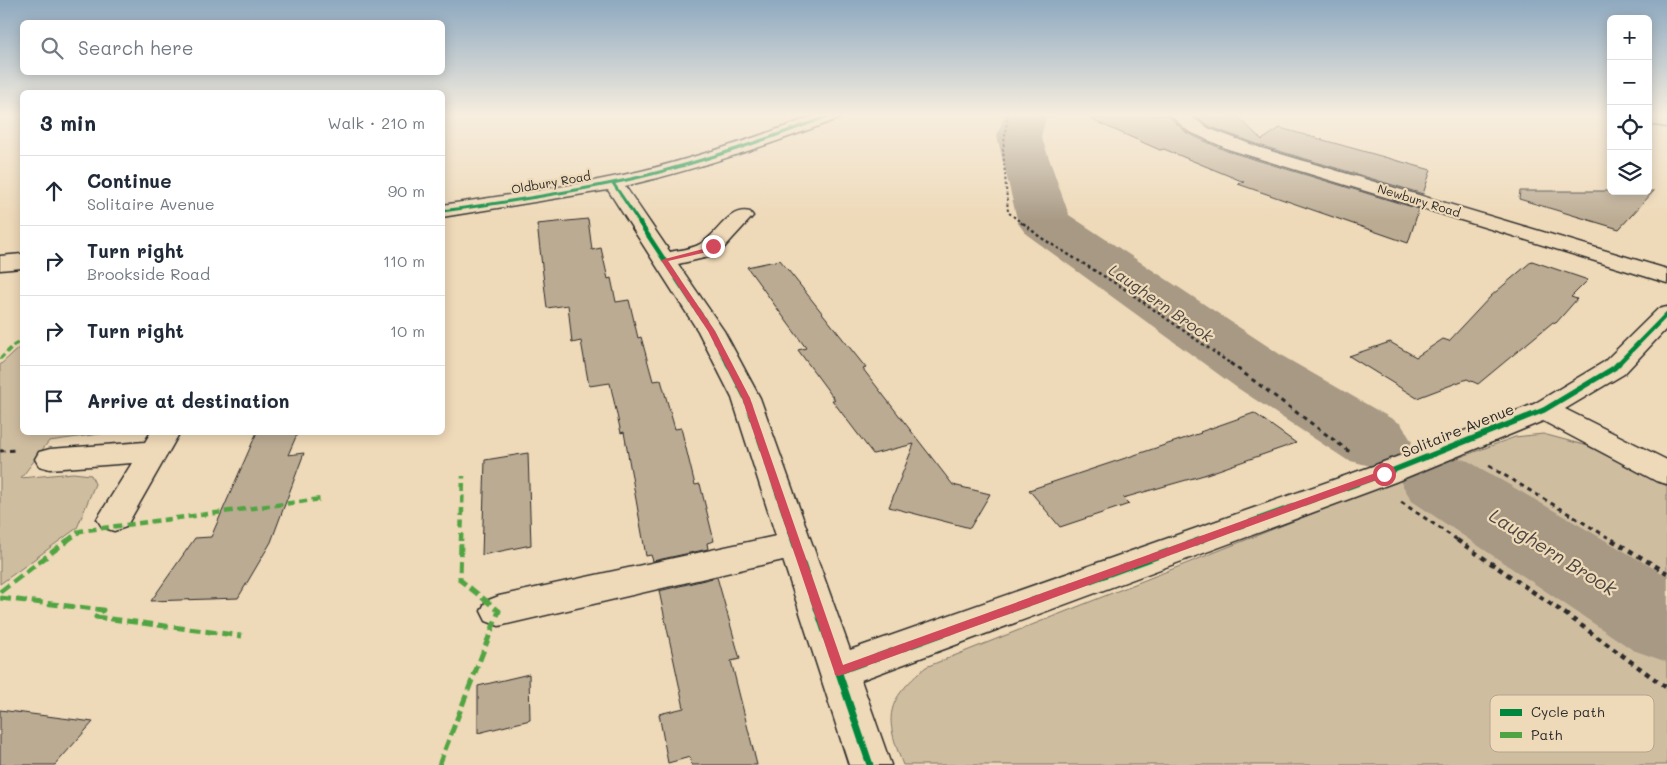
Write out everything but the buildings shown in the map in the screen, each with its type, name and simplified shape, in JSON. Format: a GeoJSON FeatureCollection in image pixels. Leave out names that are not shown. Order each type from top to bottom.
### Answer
{"type":"FeatureCollection","features":[{"type":"Feature","properties":{"kind":"street","name":"Oldbury Road"},"geometry":{"type":"LineString","coordinates":[[445,211],[613,183],[737,150]]}},
{"type":"Feature","properties":{"kind":"street","name":"Newbury Road"},"geometry":{"type":"LineString","coordinates":[[1249,150],[1667,276]]}},
{"type":"Feature","properties":{"kind":"street"},"geometry":{"type":"LineString","coordinates":[[613,183],[712,331],[746,398],[870,765]]}},
{"type":"Feature","properties":{"kind":"street"},"geometry":{"type":"LineString","coordinates":[[664,260],[705,250],[713,246],[743,216]]}},
{"type":"Feature","properties":{"kind":"street"},"geometry":{"type":"LineString","coordinates":[[0,263],[20,261]]}},
{"type":"Feature","properties":{"kind":"street","name":"Solitaire Avenue"},"geometry":{"type":"LineString","coordinates":[[839,671],[1369,469],[1454,446],[1544,410],[1614,368],[1667,314]]}},
{"type":"Feature","properties":{"kind":"street"},"geometry":{"type":"LineString","coordinates":[[1544,410],[1667,473]]}},
{"type":"Feature","properties":{"kind":"street"},"geometry":{"type":"LineString","coordinates":[[50,459],[161,442]]}},
{"type":"Feature","properties":{"kind":"street"},"geometry":{"type":"LineString","coordinates":[[114,519],[161,442]]}},
{"type":"Feature","properties":{"kind":"street"},"geometry":{"type":"LineString","coordinates":[[499,610],[796,544]]}},
{"type":"Feature","properties":{"kind":"path"},"geometry":{"type":"LineString","coordinates":[[1003,150],[1004,190],[1008,212],[1040,237],[1123,288],[1200,342],[1667,688]]}},
{"type":"Feature","properties":{"kind":"path"},"geometry":{"type":"LineString","coordinates":[[1454,446],[1667,573]]}},
{"type":"Feature","properties":{"kind":"shaded area"},"geometry":{"type":"Polygon","coordinates":[[[20,347],[20,435],[92,435],[49,441],[21,478],[73,473],[91,475],[95,484],[77,528],[0,584],[0,365],[20,347]]]}},
{"type":"Feature","properties":{"kind":"shaded area"},"geometry":{"type":"Polygon","coordinates":[[[1543,434],[1588,446],[1667,486],[1667,765],[903,765],[893,734],[892,711],[902,690],[926,667],[1379,487],[1515,437],[1543,434]]]}},
{"type":"Feature","properties":{"kind":"waterway","name":"Laughern Brook"},"geometry":{"type":"LineString","coordinates":[[1023,150],[1045,223],[1260,372],[1374,442]]}},
{"type":"Feature","properties":{"kind":"waterway","name":"Laughern Brook"},"geometry":{"type":"LineString","coordinates":[[1440,481],[1667,623]]}},
{"type":"Feature","properties":{"kind":"marked path"},"geometry":{"type":"LineString","coordinates":[[0,359],[14,345],[20,342]]}},
{"type":"Feature","properties":{"kind":"marked path"},"geometry":{"type":"LineString","coordinates":[[439,765],[499,611],[460,580],[463,476]]}},
{"type":"Feature","properties":{"kind":"marked path"},"geometry":{"type":"LineString","coordinates":[[0,592],[80,531],[321,499]]}},
{"type":"Feature","properties":{"kind":"marked path"},"geometry":{"type":"LineString","coordinates":[[0,598],[103,610],[96,617],[242,636]]}},
{"type":"Feature","properties":{"kind":"cycle path"},"geometry":{"type":"LineString","coordinates":[[445,211],[549,195],[612,183],[640,177],[734,150]]}},
{"type":"Feature","properties":{"kind":"cycle path"},"geometry":{"type":"LineString","coordinates":[[613,183],[711,331],[746,398],[870,765]]}},
{"type":"Feature","properties":{"kind":"cycle path"},"geometry":{"type":"LineString","coordinates":[[839,671],[1384,474],[1544,410],[1614,368],[1667,314]]}},
{"type":"Feature","properties":{"kind":"route"},"geometry":{"type":"LineString","coordinates":[[713,246],[705,250],[664,260],[712,331],[746,398],[839,671],[1384,474]]}}]}
